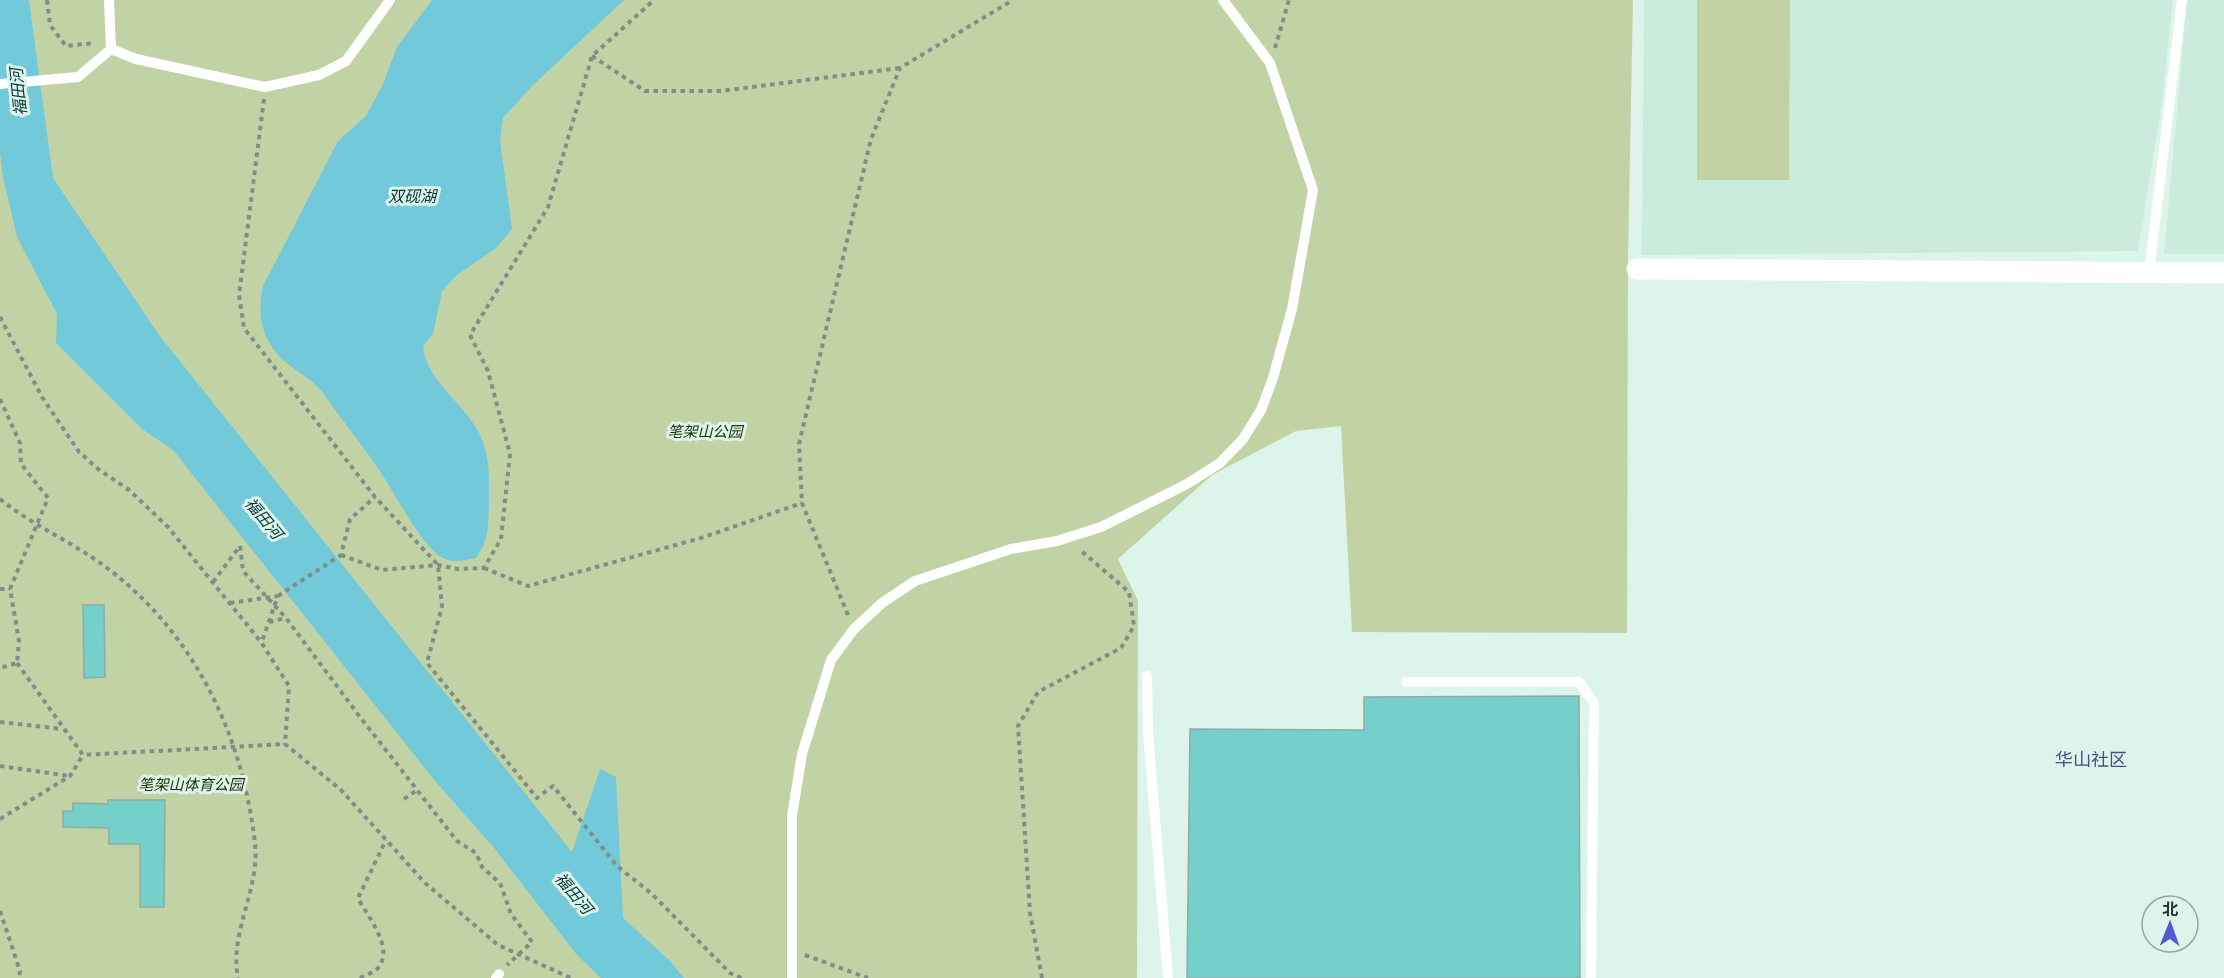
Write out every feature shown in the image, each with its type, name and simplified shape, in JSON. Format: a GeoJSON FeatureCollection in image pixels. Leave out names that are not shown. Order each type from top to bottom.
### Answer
{"type":"FeatureCollection","features":[{"type":"Feature","properties":{"kind":"street"},"geometry":{"type":"LineString","coordinates":[[1637,269],[2224,273]]}},
{"type":"Feature","properties":{"kind":"lane"},"geometry":{"type":"LineString","coordinates":[[0,84],[78,77],[111,45],[109,0]]}},
{"type":"Feature","properties":{"kind":"lane"},"geometry":{"type":"LineString","coordinates":[[111,45],[136,59],[266,87],[319,75],[346,61],[390,0]]}},
{"type":"Feature","properties":{"kind":"lane"},"geometry":{"type":"LineString","coordinates":[[792,978],[792,816],[802,754],[831,660],[854,629],[882,603],[915,581],[1011,549],[1066,538],[1110,523],[1186,484],[1220,463],[1243,439],[1261,410],[1292,309],[1312,190],[1270,63],[1223,0]]}},
{"type":"Feature","properties":{"kind":"lane"},"geometry":{"type":"LineString","coordinates":[[2149,272],[2182,0]]}},
{"type":"Feature","properties":{"kind":"lane"},"geometry":{"type":"LineString","coordinates":[[1147,676],[1148,732],[1168,978]]}},
{"type":"Feature","properties":{"kind":"lane"},"geometry":{"type":"LineString","coordinates":[[1406,682],[1579,682],[1594,703],[1591,978]]}},
{"type":"Feature","properties":{"kind":"path"},"geometry":{"type":"LineString","coordinates":[[47,0],[51,26],[66,46],[111,45]]}},
{"type":"Feature","properties":{"kind":"path"},"geometry":{"type":"LineString","coordinates":[[484,568],[501,539],[510,454],[488,371],[470,335],[548,207],[592,56],[654,0]]}},
{"type":"Feature","properties":{"kind":"path"},"geometry":{"type":"LineString","coordinates":[[1270,63],[1290,0]]}},
{"type":"Feature","properties":{"kind":"path"},"geometry":{"type":"LineString","coordinates":[[592,56],[645,91],[721,92],[900,68],[1010,1]]}},
{"type":"Feature","properties":{"kind":"path"},"geometry":{"type":"LineString","coordinates":[[854,629],[802,503],[799,444],[871,139],[900,68]]}},
{"type":"Feature","properties":{"kind":"path"},"geometry":{"type":"LineString","coordinates":[[266,87],[239,295],[244,328],[375,497],[438,565],[442,606],[427,663],[537,798],[553,786],[616,866],[652,894],[730,973],[742,978]]}},
{"type":"Feature","properties":{"kind":"path"},"geometry":{"type":"LineString","coordinates":[[0,317],[42,397],[80,452],[129,490],[168,527],[261,642],[289,686],[285,744]]}},
{"type":"Feature","properties":{"kind":"path"},"geometry":{"type":"LineString","coordinates":[[0,399],[20,443],[21,464],[48,498],[10,590],[19,641],[16,663],[83,755]]}},
{"type":"Feature","properties":{"kind":"path"},"geometry":{"type":"LineString","coordinates":[[230,603],[278,596],[341,555],[350,519],[375,497]]}},
{"type":"Feature","properties":{"kind":"path"},"geometry":{"type":"LineString","coordinates":[[0,499],[38,526],[93,558],[151,605],[202,675],[234,747],[245,789],[256,854],[236,953],[238,978]]}},
{"type":"Feature","properties":{"kind":"path"},"geometry":{"type":"LineString","coordinates":[[341,555],[382,570],[438,565],[458,569],[484,568],[528,586],[701,538],[802,503]]}},
{"type":"Feature","properties":{"kind":"path"},"geometry":{"type":"LineString","coordinates":[[1042,978],[1030,913],[1018,726],[1038,692],[1121,648],[1134,626],[1129,592],[1066,538]]}},
{"type":"Feature","properties":{"kind":"path"},"geometry":{"type":"LineString","coordinates":[[213,582],[240,546],[243,571],[286,618],[457,841],[476,853],[482,867],[500,883],[511,914],[532,942],[517,953],[497,976]]}},
{"type":"Feature","properties":{"kind":"path"},"geometry":{"type":"LineString","coordinates":[[0,589],[10,590]]}},
{"type":"Feature","properties":{"kind":"path"},"geometry":{"type":"LineString","coordinates":[[261,642],[278,596]]}},
{"type":"Feature","properties":{"kind":"path"},"geometry":{"type":"LineString","coordinates":[[269,622],[286,618]]}},
{"type":"Feature","properties":{"kind":"path"},"geometry":{"type":"LineString","coordinates":[[0,668],[16,663]]}},
{"type":"Feature","properties":{"kind":"path"},"geometry":{"type":"LineString","coordinates":[[0,722],[63,729]]}},
{"type":"Feature","properties":{"kind":"path"},"geometry":{"type":"LineString","coordinates":[[83,755],[285,744],[341,789],[425,883],[498,945],[571,978]]}},
{"type":"Feature","properties":{"kind":"path"},"geometry":{"type":"LineString","coordinates":[[0,819],[70,776],[83,755]]}},
{"type":"Feature","properties":{"kind":"path"},"geometry":{"type":"LineString","coordinates":[[0,766],[70,776]]}},
{"type":"Feature","properties":{"kind":"path"},"geometry":{"type":"LineString","coordinates":[[404,799],[417,790]]}},
{"type":"Feature","properties":{"kind":"path"},"geometry":{"type":"LineString","coordinates":[[360,978],[377,969],[383,956],[384,945],[358,898],[386,840]]}},
{"type":"Feature","properties":{"kind":"path"},"geometry":{"type":"LineString","coordinates":[[0,911],[20,971],[19,978]]}},
{"type":"Feature","properties":{"kind":"path"},"geometry":{"type":"LineString","coordinates":[[793,951],[868,978]]}},
{"type":"Feature","properties":{"kind":"shaded area"},"geometry":{"type":"Polygon","coordinates":[[[1644,0],[2173,0],[2162,102],[2138,251],[1642,255],[1644,0]]]}},
{"type":"Feature","properties":{"kind":"shaded area"},"geometry":{"type":"Polygon","coordinates":[[[2187,0],[2224,0],[2224,254],[2164,254],[2187,0]]]}},
{"type":"Feature","properties":{"kind":"green space","name":"笔架山公园"},"geometry":{"type":"Polygon","coordinates":[[[0,0],[1633,0],[1628,256],[1627,633],[1352,632],[1341,426],[1296,431],[1212,475],[1118,559],[1138,601],[1137,978],[0,978],[0,0]]]}},
{"type":"Feature","properties":{"kind":"green space"},"geometry":{"type":"Polygon","coordinates":[[[1697,0],[1790,0],[1789,180],[1697,180],[1697,0]]]}},
{"type":"Feature","properties":{"kind":"water","name":"福田河"},"geometry":{"type":"Polygon","coordinates":[[[0,0],[29,0],[53,178],[159,335],[572,852],[600,769],[616,777],[623,918],[670,961],[684,978],[601,978],[577,955],[494,848],[435,781],[173,450],[142,429],[56,343],[57,314],[17,237],[3,177],[0,153],[0,0]]]}},
{"type":"Feature","properties":{"kind":"water","name":"双砚湖"},"geometry":{"type":"Polygon","coordinates":[[[432,0],[624,0],[532,86],[503,118],[500,140],[512,229],[496,248],[457,275],[442,291],[433,334],[423,346],[432,372],[477,429],[487,457],[489,501],[486,538],[476,558],[458,561],[441,557],[426,542],[410,521],[378,468],[323,393],[282,359],[270,344],[261,316],[263,286],[338,141],[366,116],[382,86],[397,47],[432,0]]]}},
{"type":"Feature","properties":{"kind":"building"},"geometry":{"type":"Polygon","coordinates":[[[83,605],[104,605],[105,677],[84,678],[83,605]]]}},
{"type":"Feature","properties":{"kind":"building"},"geometry":{"type":"Polygon","coordinates":[[[1579,696],[1580,978],[1187,978],[1190,729],[1364,730],[1364,697],[1579,696]]]}},
{"type":"Feature","properties":{"kind":"building"},"geometry":{"type":"Polygon","coordinates":[[[108,800],[165,800],[164,907],[140,907],[140,844],[109,844],[109,828],[63,827],[63,811],[73,811],[73,803],[108,804],[108,800]]]}},
{"type":"Feature","properties":{"kind":"district","name":"华山社区"},"geometry":{"type":"Point","coordinates":[2091,760]}},
{"type":"Feature","properties":{"kind":"park label","name":"笔架山体育公园"},"geometry":{"type":"Point","coordinates":[191,785]}}]}
